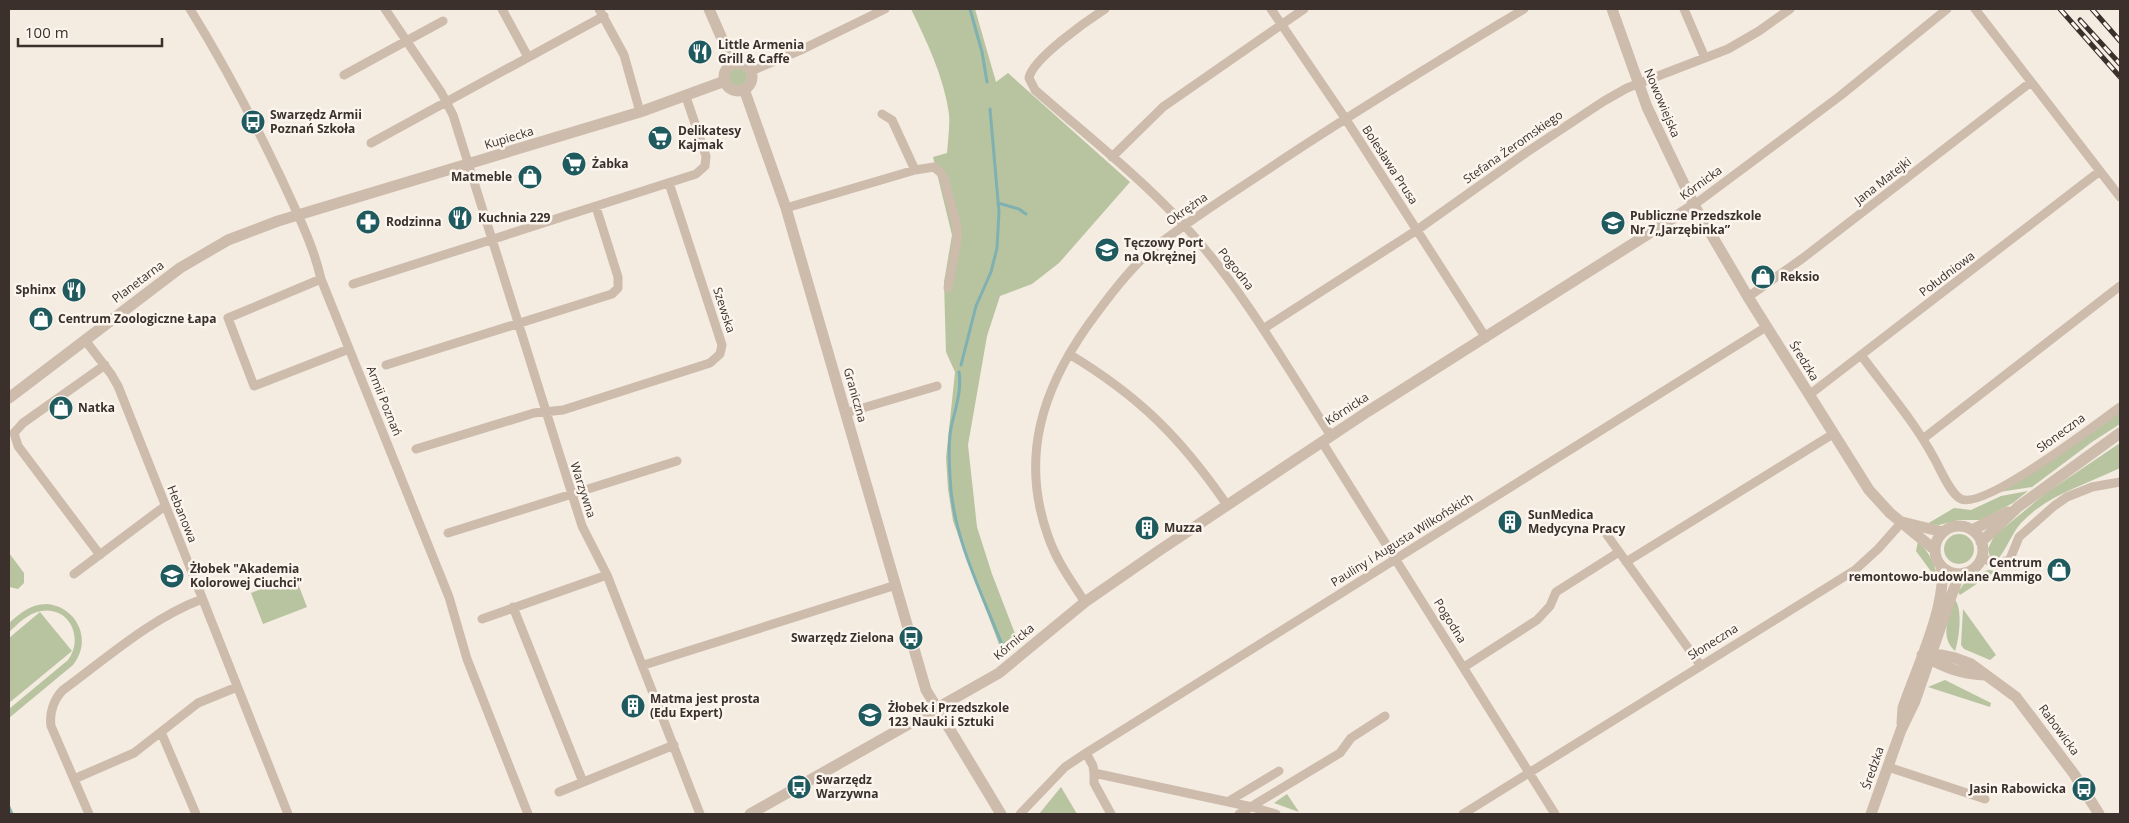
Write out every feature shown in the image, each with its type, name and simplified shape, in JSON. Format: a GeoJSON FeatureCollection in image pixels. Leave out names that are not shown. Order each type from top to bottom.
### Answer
{"type":"FeatureCollection","features":[{"type":"Feature","properties":{"kind":"street","name":"Armii Poznań"},"geometry":{"type":"LineString","coordinates":[[190,9],[265,144],[316,256],[321,280],[449,597],[468,659],[528,814]]}},
{"type":"Feature","properties":{"kind":"street","name":"Warzywna"},"geometry":{"type":"LineString","coordinates":[[386,9],[446,102],[455,122],[582,526],[608,575],[700,814]]}},
{"type":"Feature","properties":{"kind":"street"},"geometry":{"type":"LineString","coordinates":[[502,9],[528,57]]}},
{"type":"Feature","properties":{"kind":"street"},"geometry":{"type":"LineString","coordinates":[[709,9],[733,64]]}},
{"type":"Feature","properties":{"kind":"street"},"geometry":{"type":"LineString","coordinates":[[750,71],[802,49],[885,9]]}},
{"type":"Feature","properties":{"kind":"street","name":"Pogodna"},"geometry":{"type":"LineString","coordinates":[[1105,9],[1082,24],[1033,67],[1029,78],[1035,90],[1185,226],[1239,293],[1263,329],[1396,559],[1556,814]]}},
{"type":"Feature","properties":{"kind":"street","name":"Bolesława Prusa"},"geometry":{"type":"LineString","coordinates":[[1271,9],[1345,118],[1486,338]]}},
{"type":"Feature","properties":{"kind":"street"},"geometry":{"type":"LineString","coordinates":[[1112,158],[1162,107],[1304,9]]}},
{"type":"Feature","properties":{"kind":"street","name":"Okrężna"},"geometry":{"type":"LineString","coordinates":[[1085,602],[1060,562],[1048,538],[1039,505],[1035,470],[1037,438],[1044,408],[1069,354],[1107,300],[1148,253],[1185,226],[1345,118],[1524,9]]}},
{"type":"Feature","properties":{"kind":"street","name":"Nowowiejska"},"geometry":{"type":"LineString","coordinates":[[1612,9],[1638,84],[1694,205]]}},
{"type":"Feature","properties":{"kind":"street"},"geometry":{"type":"LineString","coordinates":[[1684,9],[1705,58]]}},
{"type":"Feature","properties":{"kind":"street","name":"Stefana Żeromskiego"},"geometry":{"type":"LineString","coordinates":[[1263,329],[1417,230],[1604,101],[1638,84],[1705,58],[1745,39],[1790,9]]}},
{"type":"Feature","properties":{"kind":"street","name":"Kórnicka"},"geometry":{"type":"LineString","coordinates":[[750,814],[1006,668],[1085,602],[1227,505],[1326,439],[1694,205],[1840,96],[1947,9]]}},
{"type":"Feature","properties":{"kind":"street"},"geometry":{"type":"LineString","coordinates":[[1975,9],[2120,197]]}},
{"type":"Feature","properties":{"kind":"street"},"geometry":{"type":"LineString","coordinates":[[371,143],[528,57],[601,12],[624,55],[640,112]]}},
{"type":"Feature","properties":{"kind":"street"},"geometry":{"type":"LineString","coordinates":[[344,75],[443,21]]}},
{"type":"Feature","properties":{"kind":"street"},"geometry":{"type":"LineString","coordinates":[[733,64],[742,64],[750,71],[750,82],[744,89],[731,89],[724,81],[726,70],[733,64]]}},
{"type":"Feature","properties":{"kind":"street","name":"Kupiecka"},"geometry":{"type":"LineString","coordinates":[[298,215],[640,112],[686,97],[724,81]]}},
{"type":"Feature","properties":{"kind":"street","name":"Jana Matejki"},"geometry":{"type":"LineString","coordinates":[[1748,298],[1811,252],[2031,82]]}},
{"type":"Feature","properties":{"kind":"street","name":"Graniczna"},"geometry":{"type":"LineString","coordinates":[[744,89],[786,208],[926,690],[1001,814]]}},
{"type":"Feature","properties":{"kind":"street"},"geometry":{"type":"LineString","coordinates":[[353,284],[696,174],[704,168],[706,156],[686,97]]}},
{"type":"Feature","properties":{"kind":"street"},"geometry":{"type":"LineString","coordinates":[[882,114],[892,120],[915,170]]}},
{"type":"Feature","properties":{"kind":"street"},"geometry":{"type":"LineString","coordinates":[[786,208],[930,166],[938,169],[944,178],[949,195],[957,234],[948,288]]}},
{"type":"Feature","properties":{"kind":"street","name":"Południowa"},"geometry":{"type":"LineString","coordinates":[[1809,395],[2100,171]]}},
{"type":"Feature","properties":{"kind":"street","name":"Szewska"},"geometry":{"type":"LineString","coordinates":[[416,449],[534,413],[563,410],[710,363],[720,354],[722,345],[669,183]]}},
{"type":"Feature","properties":{"kind":"street","name":"Średzka"},"geometry":{"type":"LineString","coordinates":[[1694,205],[1748,298],[1869,490],[1916,537],[1935,550]]}},
{"type":"Feature","properties":{"kind":"street"},"geometry":{"type":"LineString","coordinates":[[386,365],[608,296],[615,292],[619,284],[618,277],[596,207]]}},
{"type":"Feature","properties":{"kind":"street","name":"Planetarna"},"geometry":{"type":"LineString","coordinates":[[9,398],[168,276],[206,252],[250,231],[298,215]]}},
{"type":"Feature","properties":{"kind":"street"},"geometry":{"type":"LineString","coordinates":[[321,280],[228,318],[254,386],[350,349]]}},
{"type":"Feature","properties":{"kind":"street"},"geometry":{"type":"LineString","coordinates":[[1861,355],[1924,438],[2120,286]]}},
{"type":"Feature","properties":{"kind":"street","name":"Pauliny i Augusta Wilkońskich"},"geometry":{"type":"LineString","coordinates":[[1020,814],[1054,778],[1086,753],[1766,327]]}},
{"type":"Feature","properties":{"kind":"street","name":"Hebanowa"},"geometry":{"type":"LineString","coordinates":[[85,340],[105,365],[118,386],[288,814]]}},
{"type":"Feature","properties":{"kind":"street"},"geometry":{"type":"LineString","coordinates":[[1069,354],[1117,385],[1169,431],[1188,452],[1227,505]]}},
{"type":"Feature","properties":{"kind":"street"},"geometry":{"type":"LineString","coordinates":[[100,555],[18,446],[14,434],[23,423],[105,365]]}},
{"type":"Feature","properties":{"kind":"street"},"geometry":{"type":"LineString","coordinates":[[846,413],[937,386]]}},
{"type":"Feature","properties":{"kind":"street","name":"Słoneczna"},"geometry":{"type":"LineString","coordinates":[[1924,438],[1953,493],[1961,499],[1977,499],[2040,464],[2120,407]]}},
{"type":"Feature","properties":{"kind":"street"},"geometry":{"type":"LineString","coordinates":[[1626,562],[1833,434]]}},
{"type":"Feature","properties":{"kind":"street"},"geometry":{"type":"LineString","coordinates":[[1972,530],[2018,506],[2120,434]]}},
{"type":"Feature","properties":{"kind":"street"},"geometry":{"type":"LineString","coordinates":[[448,533],[678,461]]}},
{"type":"Feature","properties":{"kind":"street"},"geometry":{"type":"LineString","coordinates":[[1981,557],[1997,565],[2010,559],[2019,537],[2054,506],[2067,497],[2092,487],[2120,482]]}},
{"type":"Feature","properties":{"kind":"street"},"geometry":{"type":"LineString","coordinates":[[74,574],[166,506]]}},
{"type":"Feature","properties":{"kind":"street"},"geometry":{"type":"LineString","coordinates":[[1981,542],[2018,506]]}},
{"type":"Feature","properties":{"kind":"street","name":"Średzka"},"geometry":{"type":"LineString","coordinates":[[1902,522],[1943,532]]}},
{"type":"Feature","properties":{"kind":"street","name":"Słoneczna"},"geometry":{"type":"LineString","coordinates":[[1463,814],[1854,570],[1878,550],[1902,522]]}},
{"type":"Feature","properties":{"kind":"street"},"geometry":{"type":"LineString","coordinates":[[1961,526],[1972,530],[1981,542],[1981,557],[1972,569],[1953,573],[1941,566],[1937,559],[1936,543],[1943,532],[1949,528],[1961,526]]}},
{"type":"Feature","properties":{"kind":"street"},"geometry":{"type":"LineString","coordinates":[[1608,534],[1701,666]]}},
{"type":"Feature","properties":{"kind":"street"},"geometry":{"type":"LineString","coordinates":[[1464,667],[1537,620],[1550,606],[1556,592],[1619,552]]}},
{"type":"Feature","properties":{"kind":"street","name":"Średzka"},"geometry":{"type":"LineString","coordinates":[[1928,656],[1944,577],[1941,566]]}},
{"type":"Feature","properties":{"kind":"street","name":"Średzka"},"geometry":{"type":"LineString","coordinates":[[1871,814],[1901,730],[1903,708],[1938,637],[1957,581],[1964,572]]}},
{"type":"Feature","properties":{"kind":"street"},"geometry":{"type":"LineString","coordinates":[[482,618],[608,575]]}},
{"type":"Feature","properties":{"kind":"street"},"geometry":{"type":"LineString","coordinates":[[644,665],[896,585]]}},
{"type":"Feature","properties":{"kind":"street"},"geometry":{"type":"LineString","coordinates":[[89,814],[52,726],[51,717],[55,699],[59,694],[158,620],[177,608],[202,598]]}},
{"type":"Feature","properties":{"kind":"street"},"geometry":{"type":"LineString","coordinates":[[513,607],[583,782]]}},
{"type":"Feature","properties":{"kind":"street","name":"Rabowicka"},"geometry":{"type":"LineString","coordinates":[[1938,637],[1944,648],[1955,658]]}},
{"type":"Feature","properties":{"kind":"street","name":"Rabowicka"},"geometry":{"type":"LineString","coordinates":[[1928,656],[1955,658],[1971,664],[2016,697],[2027,709],[2079,782],[2099,814]]}},
{"type":"Feature","properties":{"kind":"street","name":"Rabowicka"},"geometry":{"type":"LineString","coordinates":[[1928,656],[1950,670],[1965,674],[1984,675]]}},
{"type":"Feature","properties":{"kind":"street"},"geometry":{"type":"LineString","coordinates":[[74,779],[122,759],[141,748],[198,703],[237,687]]}},
{"type":"Feature","properties":{"kind":"street"},"geometry":{"type":"LineString","coordinates":[[1240,814],[1340,753],[1351,738],[1385,716]]}},
{"type":"Feature","properties":{"kind":"street"},"geometry":{"type":"LineString","coordinates":[[161,732],[196,814]]}},
{"type":"Feature","properties":{"kind":"street"},"geometry":{"type":"LineString","coordinates":[[559,792],[674,745]]}},
{"type":"Feature","properties":{"kind":"street"},"geometry":{"type":"LineString","coordinates":[[1086,753],[1093,766],[1097,789],[1111,814]]}},
{"type":"Feature","properties":{"kind":"street"},"geometry":{"type":"LineString","coordinates":[[1888,767],[1985,799]]}},
{"type":"Feature","properties":{"kind":"street"},"geometry":{"type":"LineString","coordinates":[[1229,802],[1279,771]]}},
{"type":"Feature","properties":{"kind":"street"},"geometry":{"type":"LineString","coordinates":[[1094,773],[1252,807],[1276,814]]}},
{"type":"Feature","properties":{"kind":"green space"},"geometry":{"type":"Polygon","coordinates":[[[911,9],[975,9],[996,82],[1008,73],[1130,182],[1059,263],[1032,284],[1000,296],[987,336],[968,445],[977,527],[992,574],[1019,644],[1003,655],[953,521],[948,489],[946,458],[955,372],[946,352],[944,282],[952,235],[933,157],[947,153],[949,114],[939,73],[911,9]]]}},
{"type":"Feature","properties":{"kind":"green space"},"geometry":{"type":"Polygon","coordinates":[[[738,68],[744,71],[747,77],[744,83],[738,86],[732,83],[729,77],[732,71],[738,68]]]}},
{"type":"Feature","properties":{"kind":"green space"},"geometry":{"type":"Polygon","coordinates":[[[2120,410],[2120,424],[2092,442],[2032,487],[1999,492],[2120,410]]]}},
{"type":"Feature","properties":{"kind":"green space"},"geometry":{"type":"Polygon","coordinates":[[[2120,443],[2120,468],[2068,491],[2031,513],[2015,531],[1998,559],[1990,557],[1988,549],[1994,536],[2046,493],[2120,443]]]}},
{"type":"Feature","properties":{"kind":"green space"},"geometry":{"type":"Polygon","coordinates":[[[2028,491],[2013,503],[1981,520],[1959,520],[1939,525],[1927,524],[1954,508],[1971,510],[2001,496],[2028,491]]]}},
{"type":"Feature","properties":{"kind":"green space"},"geometry":{"type":"Polygon","coordinates":[[[1959,534],[1970,538],[1974,549],[1970,560],[1959,564],[1948,560],[1944,549],[1948,538],[1959,534]]]}},
{"type":"Feature","properties":{"kind":"green space"},"geometry":{"type":"Polygon","coordinates":[[[1918,541],[1931,559],[1938,581],[1916,551],[1918,541]]]}},
{"type":"Feature","properties":{"kind":"green space"},"geometry":{"type":"Polygon","coordinates":[[[9,553],[24,573],[24,583],[18,589],[9,587],[9,553]]]}},
{"type":"Feature","properties":{"kind":"green space"},"geometry":{"type":"Polygon","coordinates":[[[1988,570],[1996,571],[1960,595],[1958,592],[1967,579],[1988,570]]]}},
{"type":"Feature","properties":{"kind":"green space"},"geometry":{"type":"Polygon","coordinates":[[[295,576],[307,607],[263,624],[251,593],[295,576]]]}},
{"type":"Feature","properties":{"kind":"green space"},"geometry":{"type":"Polygon","coordinates":[[[1955,600],[1960,617],[1955,651],[1947,639],[1946,633],[1955,600]]]}},
{"type":"Feature","properties":{"kind":"green space"},"geometry":{"type":"Polygon","coordinates":[[[47,604],[58,606],[74,618],[79,626],[81,636],[82,645],[79,655],[73,665],[9,718],[9,709],[68,660],[73,652],[75,643],[71,626],[67,619],[51,611],[41,611],[32,614],[23,619],[9,632],[9,623],[22,613],[31,607],[47,604]]]}},
{"type":"Feature","properties":{"kind":"green space"},"geometry":{"type":"Polygon","coordinates":[[[1963,609],[1996,655],[1990,660],[1964,649],[1961,645],[1963,609]]]}},
{"type":"Feature","properties":{"kind":"green space"},"geometry":{"type":"Polygon","coordinates":[[[40,612],[72,651],[9,703],[9,638],[40,612]]]}},
{"type":"Feature","properties":{"kind":"green space"},"geometry":{"type":"Polygon","coordinates":[[[1945,680],[1991,703],[1990,707],[1928,687],[1945,680]]]}},
{"type":"Feature","properties":{"kind":"green space"},"geometry":{"type":"Polygon","coordinates":[[[1061,787],[1077,814],[1039,814],[1061,787]]]}},
{"type":"Feature","properties":{"kind":"green space"},"geometry":{"type":"Polygon","coordinates":[[[1287,794],[1299,812],[1274,803],[1287,794]]]}},
{"type":"Feature","properties":{"kind":"waterway"},"geometry":{"type":"LineString","coordinates":[[970,9],[982,52],[987,82]]}},
{"type":"Feature","properties":{"kind":"waterway"},"geometry":{"type":"LineString","coordinates":[[961,365],[976,306],[991,272],[997,248],[999,212],[990,109]]}},
{"type":"Feature","properties":{"kind":"waterway"},"geometry":{"type":"LineString","coordinates":[[998,203],[1019,209],[1026,214]]}},
{"type":"Feature","properties":{"kind":"waterway"},"geometry":{"type":"LineString","coordinates":[[959,372],[959,393],[949,440],[952,499],[962,544],[1004,650]]}},
{"type":"Feature","properties":{"kind":"waterway"},"geometry":{"type":"LineString","coordinates":[[9,807],[12,814]]}},
{"type":"Feature","properties":{"kind":"railway"},"geometry":{"type":"LineString","coordinates":[[2060,9],[2120,77]]}},
{"type":"Feature","properties":{"kind":"railway"},"geometry":{"type":"LineString","coordinates":[[2092,9],[2120,41]]}},
{"type":"Feature","properties":{"kind":"railway"},"geometry":{"type":"LineString","coordinates":[[2080,20],[2120,64]]}},
{"type":"Feature","properties":{"kind":"place","name":"Little Armenia Grill & Caffe"},"geometry":{"type":"Point","coordinates":[700,52]}},
{"type":"Feature","properties":{"kind":"place","name":"Swarzędz Armii Poznań Szkoła"},"geometry":{"type":"Point","coordinates":[253,122]}},
{"type":"Feature","properties":{"kind":"place","name":"Delikatesy Kajmak"},"geometry":{"type":"Point","coordinates":[660,138]}},
{"type":"Feature","properties":{"kind":"place","name":"Żabka"},"geometry":{"type":"Point","coordinates":[574,164]}},
{"type":"Feature","properties":{"kind":"place","name":"Matmeble"},"geometry":{"type":"Point","coordinates":[530,177]}},
{"type":"Feature","properties":{"kind":"place","name":"Kuchnia 229"},"geometry":{"type":"Point","coordinates":[460,218]}},
{"type":"Feature","properties":{"kind":"place","name":"Rodzinna"},"geometry":{"type":"Point","coordinates":[368,222]}},
{"type":"Feature","properties":{"kind":"place","name":"Publiczne Przedszkole Nr 7„Jarzębinka”"},"geometry":{"type":"Point","coordinates":[1613,223]}},
{"type":"Feature","properties":{"kind":"place","name":"Tęczowy Port na Okrężnej"},"geometry":{"type":"Point","coordinates":[1107,250]}},
{"type":"Feature","properties":{"kind":"place","name":"Reksio"},"geometry":{"type":"Point","coordinates":[1763,277]}},
{"type":"Feature","properties":{"kind":"place","name":"Sphinx"},"geometry":{"type":"Point","coordinates":[74,290]}},
{"type":"Feature","properties":{"kind":"place","name":"Centrum Zoologiczne Łapa"},"geometry":{"type":"Point","coordinates":[41,319]}},
{"type":"Feature","properties":{"kind":"place","name":"Natka"},"geometry":{"type":"Point","coordinates":[61,408]}},
{"type":"Feature","properties":{"kind":"place","name":"SunMedica Medycyna Pracy"},"geometry":{"type":"Point","coordinates":[1510,522]}},
{"type":"Feature","properties":{"kind":"place","name":"Muzza"},"geometry":{"type":"Point","coordinates":[1147,528]}},
{"type":"Feature","properties":{"kind":"place","name":"Centrum remontowo-budowlane Ammigo"},"geometry":{"type":"Point","coordinates":[2059,570]}},
{"type":"Feature","properties":{"kind":"place","name":"Żłobek \"Akademia Kolorowej Ciuchci\""},"geometry":{"type":"Point","coordinates":[172,576]}},
{"type":"Feature","properties":{"kind":"place","name":"Swarzędz Zielona"},"geometry":{"type":"Point","coordinates":[911,638]}},
{"type":"Feature","properties":{"kind":"place","name":"Matma jest prosta (Edu Expert)"},"geometry":{"type":"Point","coordinates":[633,706]}},
{"type":"Feature","properties":{"kind":"place","name":"Żłobek i Przedszkole 123 Nauki i Sztuki"},"geometry":{"type":"Point","coordinates":[870,715]}},
{"type":"Feature","properties":{"kind":"place","name":"Swarzędz Warzywna"},"geometry":{"type":"Point","coordinates":[799,787]}},
{"type":"Feature","properties":{"kind":"place","name":"Jasin Rabowicka"},"geometry":{"type":"Point","coordinates":[2084,789]}}]}
